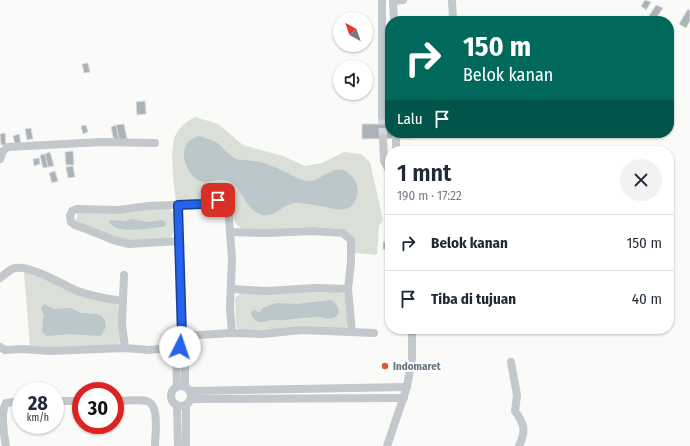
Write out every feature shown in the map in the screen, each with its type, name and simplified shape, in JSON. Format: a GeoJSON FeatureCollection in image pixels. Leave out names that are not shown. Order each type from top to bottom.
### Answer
{"type":"FeatureCollection","features":[{"type":"Feature","properties":{"kind":"street"},"geometry":{"type":"LineString","coordinates":[[382,0],[382,116]]}},
{"type":"Feature","properties":{"kind":"street"},"geometry":{"type":"LineString","coordinates":[[394,16],[393,0],[403,0]]}},
{"type":"Feature","properties":{"kind":"street"},"geometry":{"type":"LineString","coordinates":[[452,0],[453,16]]}},
{"type":"Feature","properties":{"kind":"street"},"geometry":{"type":"LineString","coordinates":[[383,138],[385,163]]}},
{"type":"Feature","properties":{"kind":"street"},"geometry":{"type":"LineString","coordinates":[[0,159],[3,150],[8,147],[102,142],[155,142]]}},
{"type":"Feature","properties":{"kind":"street"},"geometry":{"type":"LineString","coordinates":[[179,241],[129,244],[113,240],[75,225],[71,222],[70,216],[72,211],[77,209],[119,210],[148,206],[202,204],[218,200],[224,202],[228,205],[232,259],[232,289],[230,307],[232,334]]}},
{"type":"Feature","properties":{"kind":"street"},"geometry":{"type":"LineString","coordinates":[[178,205],[182,336],[180,347],[176,354],[186,394],[186,446]]}},
{"type":"Feature","properties":{"kind":"street"},"geometry":{"type":"LineString","coordinates":[[230,232],[266,233],[314,231],[343,234],[351,240],[352,262],[348,289],[352,332]]}},
{"type":"Feature","properties":{"kind":"street"},"geometry":{"type":"LineString","coordinates":[[0,278],[14,268],[21,267],[51,277],[76,290],[106,299],[123,301]]}},
{"type":"Feature","properties":{"kind":"street"},"geometry":{"type":"LineString","coordinates":[[124,275],[122,324],[125,348]]}},
{"type":"Feature","properties":{"kind":"street"},"geometry":{"type":"LineString","coordinates":[[232,289],[266,292],[316,288],[348,289]]}},
{"type":"Feature","properties":{"kind":"street"},"geometry":{"type":"LineString","coordinates":[[182,336],[262,334],[302,330],[374,333]]}},
{"type":"Feature","properties":{"kind":"street"},"geometry":{"type":"LineString","coordinates":[[387,446],[407,386],[412,358],[412,334]]}},
{"type":"Feature","properties":{"kind":"street"},"geometry":{"type":"LineString","coordinates":[[0,347],[5,350],[22,349],[50,351],[125,348],[149,350],[180,347]]}},
{"type":"Feature","properties":{"kind":"street"},"geometry":{"type":"LineString","coordinates":[[512,362],[517,395],[515,411],[520,419],[524,431],[519,446]]}},
{"type":"Feature","properties":{"kind":"street"},"geometry":{"type":"LineString","coordinates":[[176,405],[186,394],[407,386]]}},
{"type":"Feature","properties":{"kind":"street"},"geometry":{"type":"LineString","coordinates":[[359,388],[359,398]]}},
{"type":"Feature","properties":{"kind":"street"},"geometry":{"type":"LineString","coordinates":[[178,446],[176,405],[172,401],[171,395],[173,390],[186,394],[404,398]]}},
{"type":"Feature","properties":{"kind":"street"},"geometry":{"type":"LineString","coordinates":[[124,401],[146,401],[152,404],[155,409],[155,446]]}},
{"type":"Feature","properties":{"kind":"street"},"geometry":{"type":"LineString","coordinates":[[6,446],[3,407],[6,403],[12,402]]}},
{"type":"Feature","properties":{"kind":"shaded area"},"geometry":{"type":"Polygon","coordinates":[[[195,117],[218,124],[243,145],[283,156],[305,166],[322,163],[344,152],[361,154],[370,162],[383,220],[379,226],[377,255],[355,253],[350,233],[344,229],[309,227],[249,231],[236,224],[231,204],[228,200],[222,198],[176,202],[172,157],[174,140],[176,134],[182,126],[195,117]]]}},
{"type":"Feature","properties":{"kind":"shaded area"},"geometry":{"type":"Polygon","coordinates":[[[198,136],[218,143],[236,159],[260,162],[308,181],[318,179],[332,171],[342,170],[347,172],[356,181],[358,189],[357,197],[352,205],[342,210],[294,203],[270,215],[260,214],[249,206],[239,190],[230,182],[221,180],[203,182],[196,179],[192,175],[186,166],[184,150],[188,142],[198,136]]]}},
{"type":"Feature","properties":{"kind":"shaded area"},"geometry":{"type":"Polygon","coordinates":[[[168,208],[174,213],[173,233],[172,236],[168,238],[125,241],[77,222],[76,219],[78,213],[81,212],[123,213],[168,208]]]}},
{"type":"Feature","properties":{"kind":"shaded area"},"geometry":{"type":"Polygon","coordinates":[[[131,219],[148,222],[161,220],[166,222],[166,224],[164,227],[126,230],[119,229],[109,222],[110,220],[125,221],[131,219]]]}},
{"type":"Feature","properties":{"kind":"shaded area"},"geometry":{"type":"Polygon","coordinates":[[[24,272],[117,304],[119,308],[120,343],[116,345],[59,348],[30,346],[24,272]]]}},
{"type":"Feature","properties":{"kind":"shaded area"},"geometry":{"type":"Polygon","coordinates":[[[339,292],[344,294],[346,298],[348,324],[347,327],[343,329],[241,330],[236,326],[235,298],[241,293],[339,292]]]}},
{"type":"Feature","properties":{"kind":"shaded area"},"geometry":{"type":"Polygon","coordinates":[[[331,300],[334,301],[339,311],[336,316],[331,319],[312,317],[262,322],[255,320],[251,314],[254,310],[259,312],[263,308],[276,303],[297,304],[331,300]]]}},
{"type":"Feature","properties":{"kind":"shaded area"},"geometry":{"type":"Polygon","coordinates":[[[44,304],[54,309],[71,308],[81,313],[102,316],[106,326],[102,335],[98,336],[71,334],[47,336],[42,332],[44,315],[41,308],[44,304]]]}},
{"type":"Feature","properties":{"kind":"building"},"geometry":{"type":"Polygon","coordinates":[[[645,0],[651,2],[646,10],[641,6],[645,0]]]}},
{"type":"Feature","properties":{"kind":"building"},"geometry":{"type":"Polygon","coordinates":[[[656,5],[663,8],[658,16],[649,16],[656,5]]]}},
{"type":"Feature","properties":{"kind":"building"},"geometry":{"type":"Polygon","coordinates":[[[688,9],[690,11],[690,21],[686,28],[679,24],[688,9]]]}},
{"type":"Feature","properties":{"kind":"building"},"geometry":{"type":"Polygon","coordinates":[[[88,63],[90,72],[84,73],[82,64],[88,63]]]}},
{"type":"Feature","properties":{"kind":"building"},"geometry":{"type":"Polygon","coordinates":[[[145,101],[146,114],[137,115],[136,102],[145,101]]]}},
{"type":"Feature","properties":{"kind":"building"},"geometry":{"type":"Polygon","coordinates":[[[124,124],[127,139],[119,140],[116,125],[124,124]]]}},
{"type":"Feature","properties":{"kind":"building"},"geometry":{"type":"Polygon","coordinates":[[[362,124],[385,124],[385,138],[414,138],[362,139],[362,124]]]}},
{"type":"Feature","properties":{"kind":"building"},"geometry":{"type":"Polygon","coordinates":[[[86,125],[88,132],[83,134],[81,126],[86,125]]]}},
{"type":"Feature","properties":{"kind":"building"},"geometry":{"type":"Polygon","coordinates":[[[116,125],[119,140],[114,141],[111,127],[116,125]]]}},
{"type":"Feature","properties":{"kind":"building"},"geometry":{"type":"Polygon","coordinates":[[[31,128],[33,139],[27,140],[25,129],[31,128]]]}},
{"type":"Feature","properties":{"kind":"building"},"geometry":{"type":"Polygon","coordinates":[[[5,133],[6,145],[1,145],[0,134],[5,133]]]}},
{"type":"Feature","properties":{"kind":"building"},"geometry":{"type":"Polygon","coordinates":[[[19,134],[21,143],[15,144],[13,136],[19,134]]]}},
{"type":"Feature","properties":{"kind":"building"},"geometry":{"type":"Polygon","coordinates":[[[73,151],[74,165],[66,165],[65,152],[73,151]]]}},
{"type":"Feature","properties":{"kind":"building"},"geometry":{"type":"Polygon","coordinates":[[[50,152],[54,166],[48,167],[45,154],[50,152]]]}},
{"type":"Feature","properties":{"kind":"building"},"geometry":{"type":"Polygon","coordinates":[[[45,154],[48,167],[43,168],[40,155],[45,154]]]}},
{"type":"Feature","properties":{"kind":"building"},"geometry":{"type":"Polygon","coordinates":[[[39,158],[40,164],[34,166],[33,159],[39,158]]]}},
{"type":"Feature","properties":{"kind":"building"},"geometry":{"type":"Polygon","coordinates":[[[73,166],[75,177],[68,178],[66,167],[73,166]]]}},
{"type":"Feature","properties":{"kind":"building"},"geometry":{"type":"Polygon","coordinates":[[[55,171],[58,181],[52,183],[49,173],[55,171]]]}},
{"type":"Feature","properties":{"kind":"building"},"geometry":{"type":"Polygon","coordinates":[[[383,242],[385,242],[385,249],[383,249],[383,242]]]}},
{"type":"Feature","properties":{"kind":"tunnel"},"geometry":{"type":"LineString","coordinates":[[382,116],[383,138]]}},
{"type":"Feature","properties":{"kind":"place","name":"Indomaret"},"geometry":{"type":"Point","coordinates":[385,366]}},
{"type":"Feature","properties":{"kind":"route"},"geometry":{"type":"LineString","coordinates":[[180,347],[182,336],[178,205],[202,204],[218,200]]}}]}
